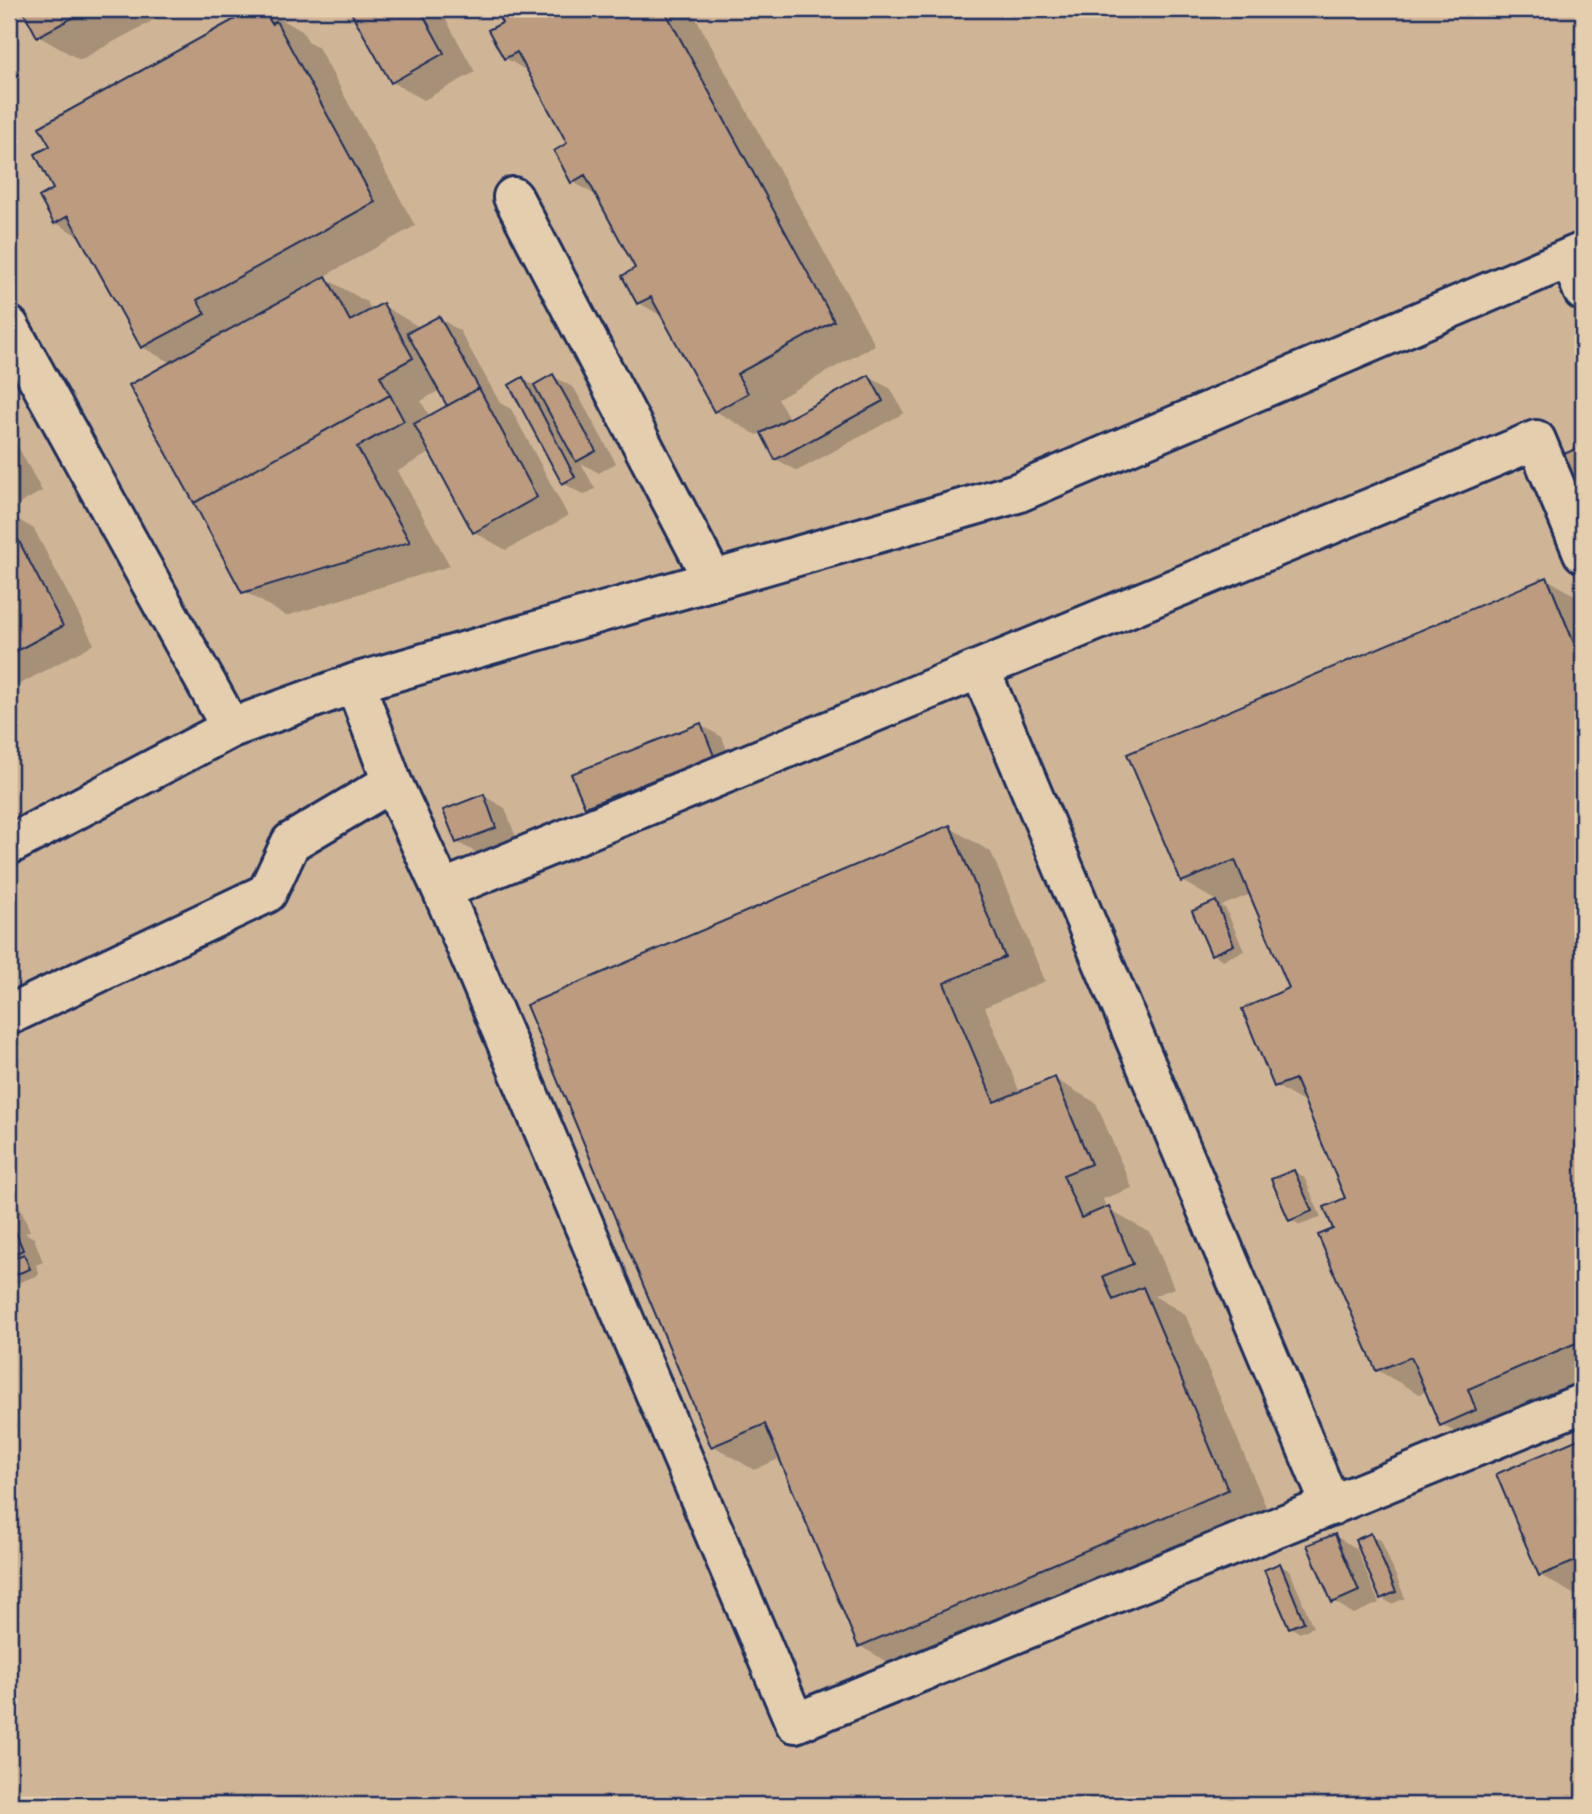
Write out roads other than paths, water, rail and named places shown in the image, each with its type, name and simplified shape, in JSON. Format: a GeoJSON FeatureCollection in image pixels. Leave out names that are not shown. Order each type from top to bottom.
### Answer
{"type":"FeatureCollection","features":[{"type":"Feature","properties":{"kind":"lane"},"geometry":{"type":"LineString","coordinates":[[513,197],[713,580]]}},
{"type":"Feature","properties":{"kind":"lane"},"geometry":{"type":"LineString","coordinates":[[9,845],[230,729],[355,682],[1017,493],[1579,267]]}},
{"type":"Feature","properties":{"kind":"lane"},"geometry":{"type":"LineString","coordinates":[[9,326],[230,729]]}},
{"type":"Feature","properties":{"kind":"lane"},"geometry":{"type":"LineString","coordinates":[[442,890],[1536,440],[1583,553]]}},
{"type":"Feature","properties":{"kind":"lane"},"geometry":{"type":"LineString","coordinates":[[980,669],[1331,1506]]}},
{"type":"Feature","properties":{"kind":"lane"},"geometry":{"type":"LineString","coordinates":[[355,682],[393,782],[442,890],[795,1723],[1583,1403]]}},
{"type":"Feature","properties":{"kind":"lane"},"geometry":{"type":"LineString","coordinates":[[9,1015],[267,893],[291,842],[393,782]]}}]}
